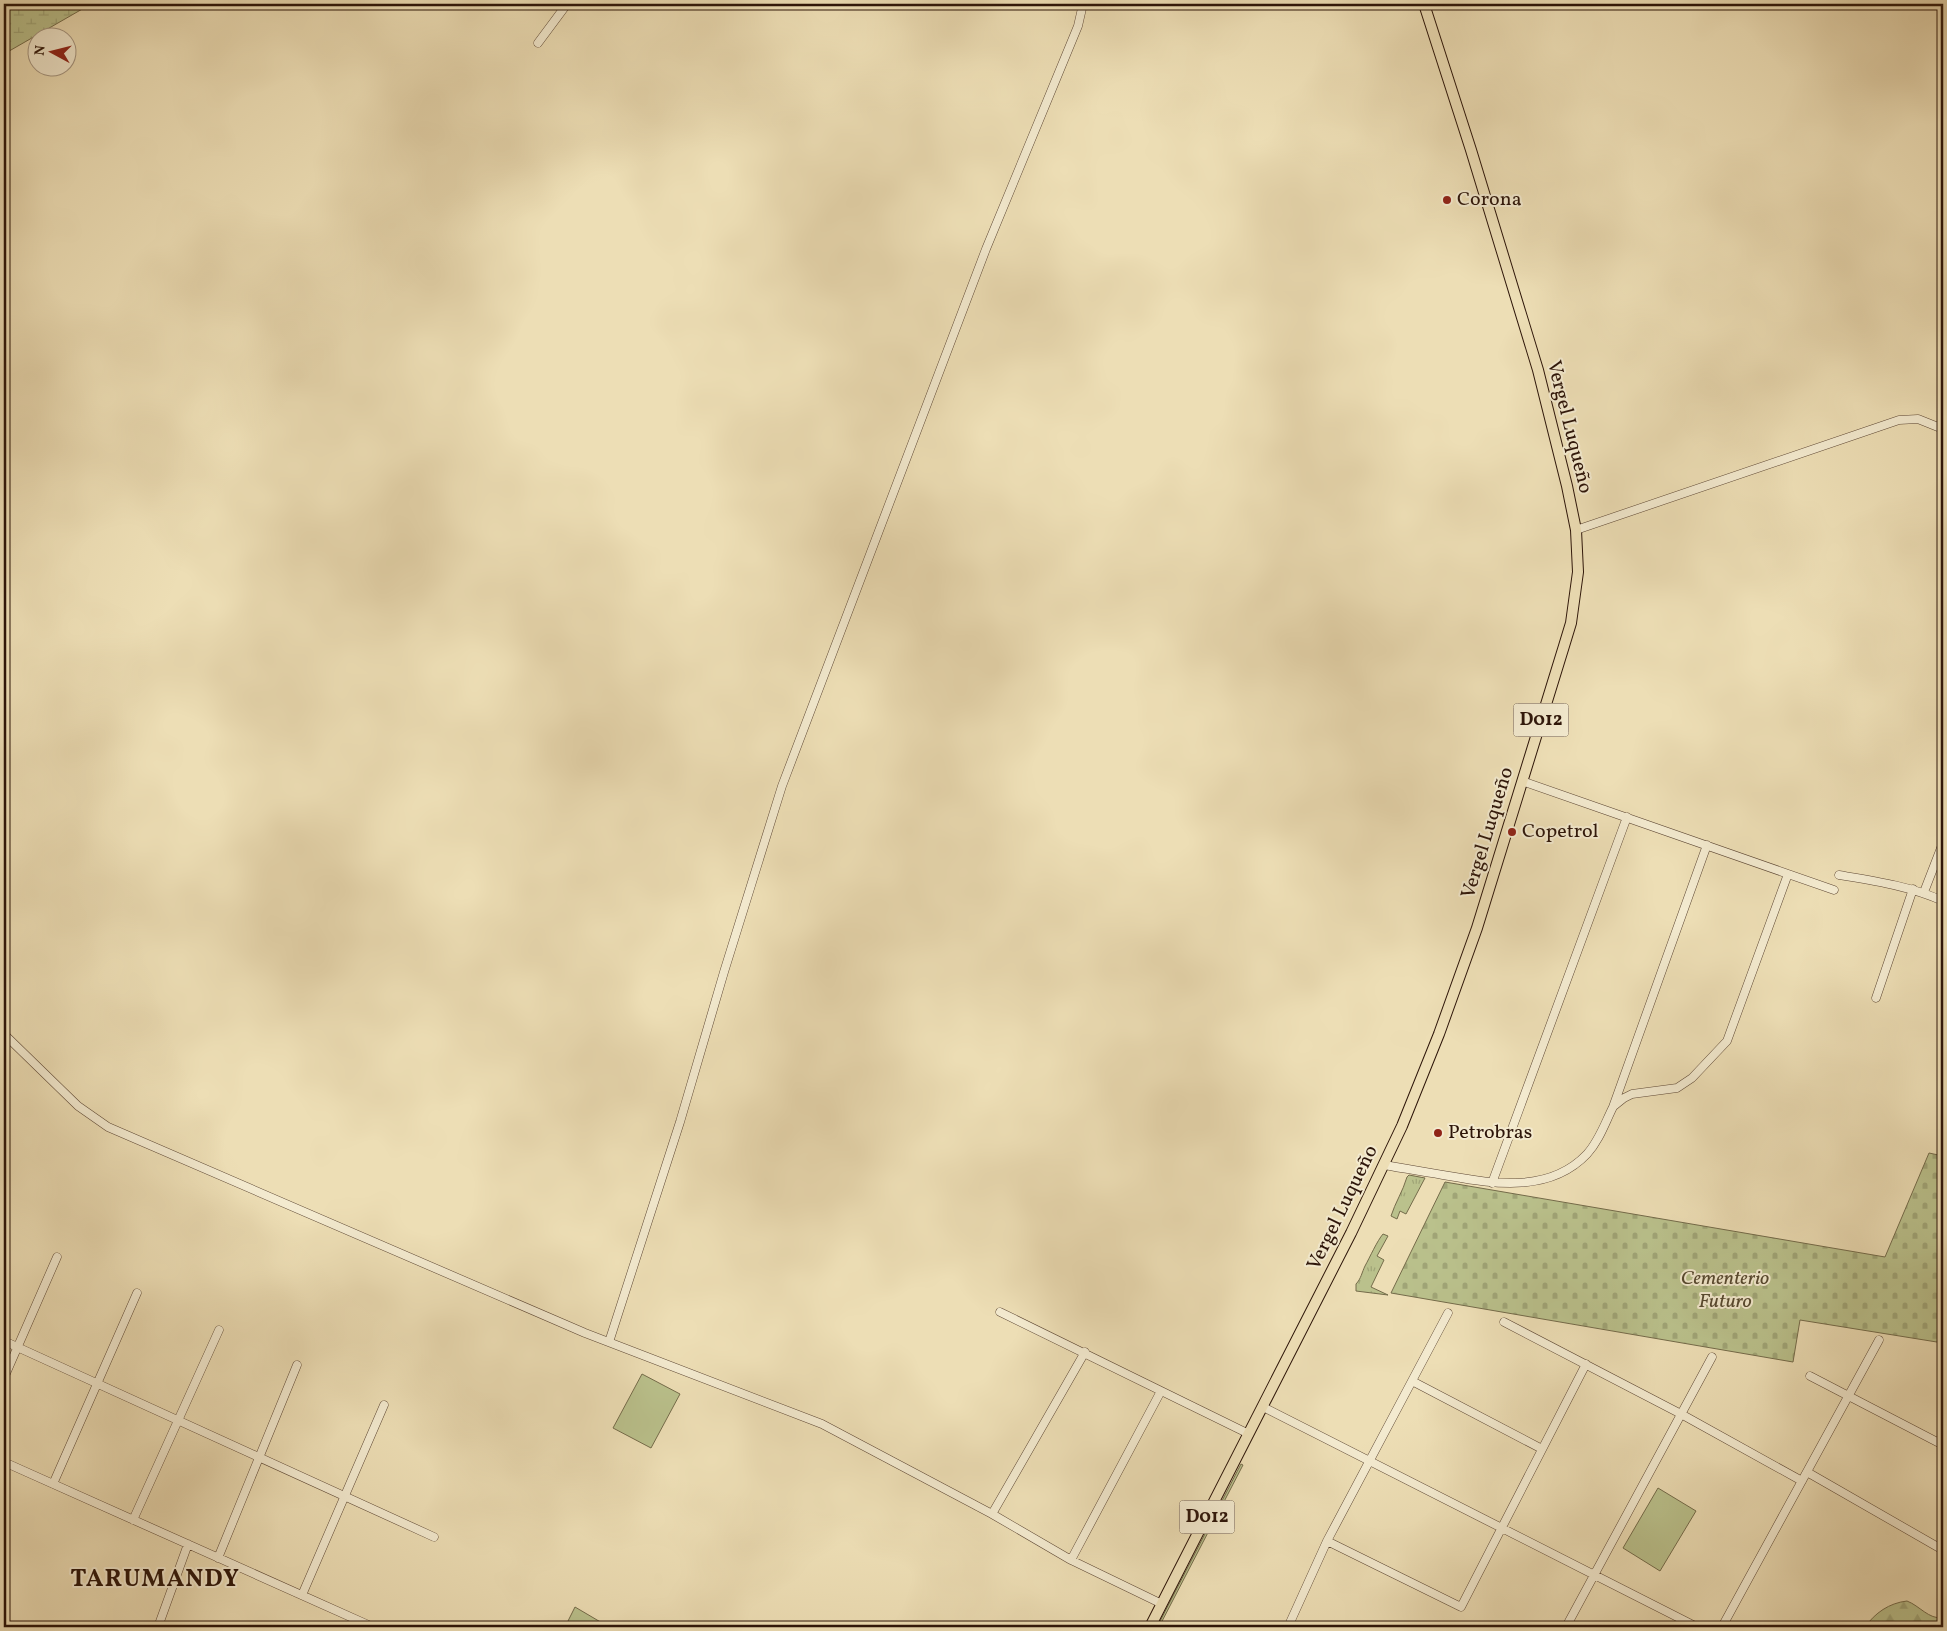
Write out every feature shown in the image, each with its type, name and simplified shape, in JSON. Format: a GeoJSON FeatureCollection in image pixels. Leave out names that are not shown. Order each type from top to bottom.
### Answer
{"type":"FeatureCollection","features":[{"type":"Feature","properties":{"kind":"main road","name":"Vergel Luqueño"},"geometry":{"type":"LineString","coordinates":[[1150,1627],[1156,1601],[1263,1408],[1384,1165],[1439,1034],[1477,928],[1571,623],[1578,572],[1576,530],[1567,486],[1538,370],[1424,4]]}},
{"type":"Feature","properties":{"kind":"street"},"geometry":{"type":"LineString","coordinates":[[538,43],[567,4]]}},
{"type":"Feature","properties":{"kind":"street"},"geometry":{"type":"LineString","coordinates":[[609,1342],[680,1122],[782,786],[986,249],[1078,26],[1083,4]]}},
{"type":"Feature","properties":{"kind":"street"},"geometry":{"type":"LineString","coordinates":[[1576,530],[1899,420],[1918,419],[1943,429]]}},
{"type":"Feature","properties":{"kind":"street"},"geometry":{"type":"LineString","coordinates":[[1522,780],[1834,890]]}},
{"type":"Feature","properties":{"kind":"street"},"geometry":{"type":"LineString","coordinates":[[1492,1183],[1628,817]]}},
{"type":"Feature","properties":{"kind":"street"},"geometry":{"type":"LineString","coordinates":[[1924,892],[1943,843]]}},
{"type":"Feature","properties":{"kind":"street"},"geometry":{"type":"LineString","coordinates":[[1384,1165],[1492,1183],[1539,1181],[1550,1178],[1578,1162],[1595,1143],[1613,1107],[1707,845]]}},
{"type":"Feature","properties":{"kind":"street"},"geometry":{"type":"LineString","coordinates":[[1613,1107],[1632,1094],[1677,1088],[1692,1078],[1728,1040],[1788,874]]}},
{"type":"Feature","properties":{"kind":"street"},"geometry":{"type":"LineString","coordinates":[[1840,875],[1913,889],[1943,901]]}},
{"type":"Feature","properties":{"kind":"street"},"geometry":{"type":"LineString","coordinates":[[1876,998],[1913,889]]}},
{"type":"Feature","properties":{"kind":"street"},"geometry":{"type":"LineString","coordinates":[[4,1034],[78,1106],[108,1127],[609,1342],[822,1424],[992,1514],[1071,1560],[1156,1601]]}},
{"type":"Feature","properties":{"kind":"street"},"geometry":{"type":"LineString","coordinates":[[4,1378],[57,1257]]}},
{"type":"Feature","properties":{"kind":"street"},"geometry":{"type":"LineString","coordinates":[[53,1484],[137,1293]]}},
{"type":"Feature","properties":{"kind":"street"},"geometry":{"type":"LineString","coordinates":[[1000,1312],[1249,1434]]}},
{"type":"Feature","properties":{"kind":"street"},"geometry":{"type":"LineString","coordinates":[[1288,1627],[1327,1541],[1448,1313]]}},
{"type":"Feature","properties":{"kind":"street"},"geometry":{"type":"LineString","coordinates":[[1504,1322],[1681,1414],[1802,1481]]}},
{"type":"Feature","properties":{"kind":"street"},"geometry":{"type":"LineString","coordinates":[[133,1520],[219,1330]]}},
{"type":"Feature","properties":{"kind":"street"},"geometry":{"type":"LineString","coordinates":[[1722,1627],[1879,1340]]}},
{"type":"Feature","properties":{"kind":"street"},"geometry":{"type":"LineString","coordinates":[[4,1341],[434,1537]]}},
{"type":"Feature","properties":{"kind":"street"},"geometry":{"type":"LineString","coordinates":[[992,1514],[1085,1352]]}},
{"type":"Feature","properties":{"kind":"street"},"geometry":{"type":"LineString","coordinates":[[1566,1627],[1712,1357]]}},
{"type":"Feature","properties":{"kind":"street"},"geometry":{"type":"LineString","coordinates":[[1327,1541],[1461,1607],[1586,1364]]}},
{"type":"Feature","properties":{"kind":"street"},"geometry":{"type":"LineString","coordinates":[[218,1558],[297,1365]]}},
{"type":"Feature","properties":{"kind":"street"},"geometry":{"type":"LineString","coordinates":[[1810,1376],[1943,1445]]}},
{"type":"Feature","properties":{"kind":"street"},"geometry":{"type":"LineString","coordinates":[[1412,1381],[1542,1449]]}},
{"type":"Feature","properties":{"kind":"street"},"geometry":{"type":"LineString","coordinates":[[1071,1560],[1161,1391]]}},
{"type":"Feature","properties":{"kind":"street"},"geometry":{"type":"LineString","coordinates":[[302,1595],[384,1405]]}},
{"type":"Feature","properties":{"kind":"street"},"geometry":{"type":"LineString","coordinates":[[1263,1408],[1697,1627]]}},
{"type":"Feature","properties":{"kind":"street"},"geometry":{"type":"LineString","coordinates":[[4,1462],[373,1627]]}},
{"type":"Feature","properties":{"kind":"street"},"geometry":{"type":"LineString","coordinates":[[1807,1472],[1943,1550]]}},
{"type":"Feature","properties":{"kind":"street"},"geometry":{"type":"LineString","coordinates":[[158,1627],[188,1544]]}},
{"type":"Feature","properties":{"kind":"green space"},"geometry":{"type":"Polygon","coordinates":[[[4,4],[91,4],[49,28],[28,28],[28,40],[4,54],[4,4]]]}},
{"type":"Feature","properties":{"kind":"green space","name":"Cementerio Futuro"},"geometry":{"type":"Polygon","coordinates":[[[1929,1153],[1943,1156],[1943,1343],[1800,1320],[1793,1362],[1391,1293],[1445,1182],[1885,1257],[1929,1153]]]}},
{"type":"Feature","properties":{"kind":"green space"},"geometry":{"type":"Polygon","coordinates":[[[1409,1175],[1425,1178],[1406,1214],[1400,1211],[1397,1219],[1391,1216],[1409,1175]]]}},
{"type":"Feature","properties":{"kind":"green space"},"geometry":{"type":"Polygon","coordinates":[[[1383,1234],[1388,1236],[1377,1256],[1384,1260],[1371,1287],[1388,1295],[1356,1291],[1356,1284],[1383,1234]]]}},
{"type":"Feature","properties":{"kind":"green space"},"geometry":{"type":"Polygon","coordinates":[[[642,1374],[680,1394],[651,1448],[613,1428],[642,1374]]]}},
{"type":"Feature","properties":{"kind":"green space"},"geometry":{"type":"Polygon","coordinates":[[[1241,1464],[1243,1465],[1159,1627],[1157,1627],[1241,1464]]]}},
{"type":"Feature","properties":{"kind":"green space"},"geometry":{"type":"Polygon","coordinates":[[[1658,1488],[1696,1511],[1660,1571],[1623,1548],[1658,1488]]]}},
{"type":"Feature","properties":{"kind":"green space"},"geometry":{"type":"Polygon","coordinates":[[[1907,1601],[1928,1614],[1943,1618],[1943,1627],[1865,1627],[1873,1617],[1883,1610],[1894,1604],[1907,1601]]]}},
{"type":"Feature","properties":{"kind":"green space"},"geometry":{"type":"Polygon","coordinates":[[[575,1607],[609,1627],[565,1627],[575,1607]]]}},
{"type":"Feature","properties":{"kind":"place","name":"Corona"},"geometry":{"type":"Point","coordinates":[1447,200]}},
{"type":"Feature","properties":{"kind":"place","name":"Copetrol"},"geometry":{"type":"Point","coordinates":[1512,832]}},
{"type":"Feature","properties":{"kind":"place","name":"Petrobras"},"geometry":{"type":"Point","coordinates":[1438,1133]}},
{"type":"Feature","properties":{"kind":"district","name":"TARUMANDY"},"geometry":{"type":"Point","coordinates":[155,1579]}}]}
